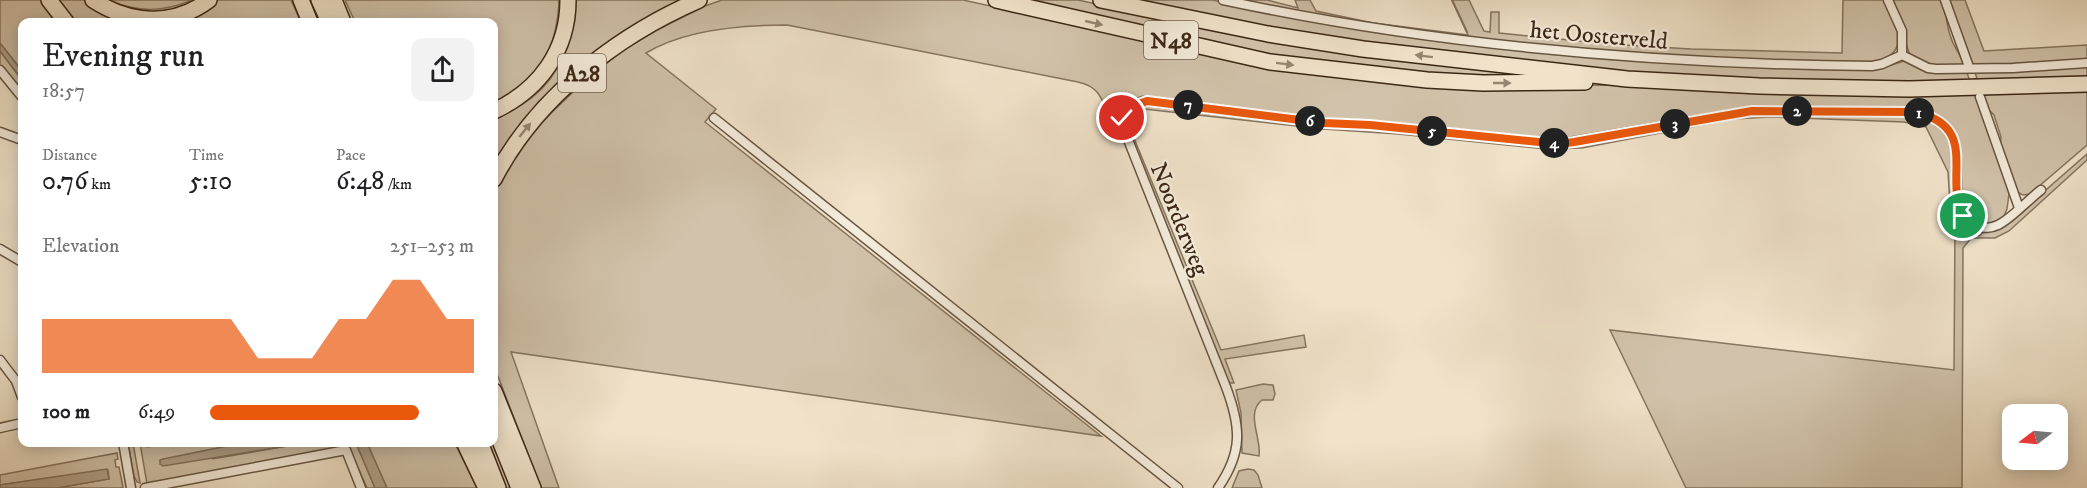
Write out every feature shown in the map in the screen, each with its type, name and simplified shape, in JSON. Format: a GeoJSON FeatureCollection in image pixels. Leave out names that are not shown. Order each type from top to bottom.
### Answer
{"type":"FeatureCollection","features":[{"type":"Feature","properties":{"kind":"highway"},"geometry":{"type":"LineString","coordinates":[[49,0],[63,18]]}},
{"type":"Feature","properties":{"kind":"highway"},"geometry":{"type":"LineString","coordinates":[[93,0],[122,15],[142,18]]}},
{"type":"Feature","properties":{"kind":"highway"},"geometry":{"type":"LineString","coordinates":[[168,18],[199,8],[209,0]]}},
{"type":"Feature","properties":{"kind":"highway"},"geometry":{"type":"LineString","coordinates":[[301,0],[308,18]]}},
{"type":"Feature","properties":{"kind":"highway"},"geometry":{"type":"LineString","coordinates":[[319,0],[326,18]]}},
{"type":"Feature","properties":{"kind":"highway"},"geometry":{"type":"LineString","coordinates":[[334,0],[341,18]]}},
{"type":"Feature","properties":{"kind":"highway"},"geometry":{"type":"LineString","coordinates":[[498,109],[527,91],[554,59],[563,39],[568,15],[568,0]]}},
{"type":"Feature","properties":{"kind":"highway","name":"A28"},"geometry":{"type":"LineString","coordinates":[[498,172],[517,139],[543,108],[570,82],[657,21],[699,0]]}},
{"type":"Feature","properties":{"kind":"highway","name":"N48"},"geometry":{"type":"LineString","coordinates":[[996,0],[1270,62],[1427,80],[1483,83],[1564,83],[1627,79]]}},
{"type":"Feature","properties":{"kind":"highway","name":"N48"},"geometry":{"type":"LineString","coordinates":[[1101,0],[1268,34],[1363,49],[1627,79],[1759,86],[1909,88],[2087,84]]}},
{"type":"Feature","properties":{"kind":"highway"},"geometry":{"type":"LineString","coordinates":[[498,401],[533,488]]}},
{"type":"Feature","properties":{"kind":"highway"},"geometry":{"type":"LineString","coordinates":[[498,436],[519,488]]}},
{"type":"Feature","properties":{"kind":"highway"},"geometry":{"type":"LineString","coordinates":[[466,447],[486,488]]}},
{"type":"Feature","properties":{"kind":"highway"},"geometry":{"type":"LineString","coordinates":[[482,447],[498,488]]}},
{"type":"Feature","properties":{"kind":"street","name":"het Oosterveld"},"geometry":{"type":"LineString","coordinates":[[1223,0],[1402,33],[1510,47],[1611,56],[1685,61],[1872,66],[1902,55]]}},
{"type":"Feature","properties":{"kind":"street"},"geometry":{"type":"LineString","coordinates":[[1888,0],[1902,31],[1902,55],[1928,68],[2013,68],[2087,63]]}},
{"type":"Feature","properties":{"kind":"street"},"geometry":{"type":"LineString","coordinates":[[1945,0],[1968,63]]}},
{"type":"Feature","properties":{"kind":"street"},"geometry":{"type":"LineString","coordinates":[[0,70],[18,93]]}},
{"type":"Feature","properties":{"kind":"street"},"geometry":{"type":"LineString","coordinates":[[1980,97],[2019,208]]}},
{"type":"Feature","properties":{"kind":"street","name":"Noorderweg"},"geometry":{"type":"LineString","coordinates":[[1218,488],[1228,474],[1236,455],[1238,424],[1226,387],[1123,127],[1123,114],[1128,108],[1139,103],[1147,101],[1313,122],[1370,125],[1558,144],[1752,111],[1915,112],[1938,121],[1952,136],[1956,151],[1958,205],[1965,219],[1979,228],[1991,227],[2002,222],[2041,190]]}},
{"type":"Feature","properties":{"kind":"street"},"geometry":{"type":"LineString","coordinates":[[714,118],[1178,488]]}},
{"type":"Feature","properties":{"kind":"street"},"geometry":{"type":"LineString","coordinates":[[0,132],[18,139]]}},
{"type":"Feature","properties":{"kind":"street"},"geometry":{"type":"LineString","coordinates":[[0,249],[18,259]]}},
{"type":"Feature","properties":{"kind":"street"},"geometry":{"type":"LineString","coordinates":[[0,360],[18,386]]}},
{"type":"Feature","properties":{"kind":"street"},"geometry":{"type":"LineString","coordinates":[[0,428],[18,424]]}},
{"type":"Feature","properties":{"kind":"street"},"geometry":{"type":"LineString","coordinates":[[124,447],[131,488]]}},
{"type":"Feature","properties":{"kind":"street"},"geometry":{"type":"LineString","coordinates":[[145,488],[346,450],[362,488]]}},
{"type":"Feature","properties":{"kind":"shaded area"},"geometry":{"type":"Polygon","coordinates":[[[0,0],[43,0],[57,18],[18,18],[18,66],[0,43],[0,0]]]}},
{"type":"Feature","properties":{"kind":"shaded area"},"geometry":{"type":"Polygon","coordinates":[[[56,0],[85,0],[128,18],[70,18],[56,0]]]}},
{"type":"Feature","properties":{"kind":"shaded area"},"geometry":{"type":"Polygon","coordinates":[[[109,0],[192,0],[161,9],[141,9],[109,0]]]}},
{"type":"Feature","properties":{"kind":"shaded area"},"geometry":{"type":"Polygon","coordinates":[[[217,0],[291,0],[299,18],[176,18],[210,6],[217,0]]]}},
{"type":"Feature","properties":{"kind":"shaded area"},"geometry":{"type":"Polygon","coordinates":[[[345,0],[558,0],[559,3],[556,26],[545,60],[522,87],[498,102],[498,18],[353,18],[345,0]]]}},
{"type":"Feature","properties":{"kind":"shaded area"},"geometry":{"type":"Polygon","coordinates":[[[572,0],[688,0],[559,84],[524,120],[498,159],[498,116],[533,97],[549,81],[560,61],[572,0]]]}},
{"type":"Feature","properties":{"kind":"shaded area"},"geometry":{"type":"Polygon","coordinates":[[[722,0],[963,0],[1254,63],[1494,86],[1629,85],[1971,93],[1972,95],[2087,90],[2087,145],[2030,194],[2023,195],[2015,191],[2000,147],[2001,137],[1994,115],[1987,108],[1983,95],[1976,97],[2009,194],[2004,216],[1991,224],[1977,223],[1969,218],[1963,207],[1960,153],[1929,113],[1760,108],[1561,142],[1140,100],[1108,113],[1098,93],[1090,86],[1078,82],[787,25],[714,30],[678,38],[646,53],[716,109],[705,122],[1101,436],[511,352],[559,488],[541,488],[498,376],[498,185],[509,161],[531,132],[588,78],[625,49],[705,6],[722,0]]]}},
{"type":"Feature","properties":{"kind":"shaded area"},"geometry":{"type":"Polygon","coordinates":[[[1011,0],[1078,0],[1158,17],[1563,75],[1491,80],[1308,63],[1011,0]]]}},
{"type":"Feature","properties":{"kind":"shaded area"},"geometry":{"type":"Polygon","coordinates":[[[1131,0],[1212,0],[1325,22],[1479,46],[1573,56],[1712,65],[1871,69],[1879,69],[1904,61],[1967,73],[1970,81],[1977,78],[1975,73],[1989,71],[2087,66],[2087,79],[1908,84],[1675,77],[1361,45],[1131,0]]]}},
{"type":"Feature","properties":{"kind":"shaded area"},"geometry":{"type":"Polygon","coordinates":[[[1234,0],[1267,0],[1298,8],[1295,0],[1310,0],[1316,11],[1373,23],[1468,35],[1452,0],[1469,0],[1484,31],[1490,32],[1491,12],[1499,12],[1499,33],[1609,44],[1691,49],[1842,53],[1843,0],[1885,0],[1896,28],[1898,44],[1887,57],[1876,62],[1668,58],[1438,36],[1234,0]]]}},
{"type":"Feature","properties":{"kind":"shaded area"},"geometry":{"type":"Polygon","coordinates":[[[1892,0],[1942,0],[1951,38],[1964,65],[1929,65],[1910,55],[1904,28],[1892,0]]]}},
{"type":"Feature","properties":{"kind":"shaded area"},"geometry":{"type":"Polygon","coordinates":[[[1949,0],[1965,0],[1984,51],[2087,45],[2087,61],[1972,65],[1949,0]]]}},
{"type":"Feature","properties":{"kind":"shaded area"},"geometry":{"type":"Polygon","coordinates":[[[0,43],[18,66],[18,75],[0,51],[0,43]]]}},
{"type":"Feature","properties":{"kind":"shaded area"},"geometry":{"type":"Polygon","coordinates":[[[0,51],[18,75],[18,88],[0,65],[0,51]]]}},
{"type":"Feature","properties":{"kind":"shaded area"},"geometry":{"type":"Polygon","coordinates":[[[1143,104],[1558,146],[1737,115],[1912,116],[1935,123],[1945,132],[1955,163],[1964,223],[1967,225],[1964,230],[1979,236],[1984,232],[2002,228],[2087,154],[2087,160],[2009,231],[1995,238],[1971,238],[1963,248],[1962,488],[1686,488],[1610,330],[1954,370],[1955,224],[1950,205],[1948,172],[1926,127],[1904,122],[1770,117],[1733,119],[1582,148],[1546,149],[1323,129],[1144,109],[1132,117],[1131,131],[1221,350],[1304,335],[1306,347],[1225,359],[1234,383],[1231,383],[1227,381],[1128,130],[1126,120],[1128,113],[1143,104]]]}},
{"type":"Feature","properties":{"kind":"shaded area"},"geometry":{"type":"Polygon","coordinates":[[[1263,384],[1273,385],[1275,394],[1273,400],[1262,400],[1255,412],[1259,456],[1242,453],[1241,413],[1236,390],[1263,384]]]}},
{"type":"Feature","properties":{"kind":"shaded area"},"geometry":{"type":"Polygon","coordinates":[[[129,447],[134,447],[140,483],[134,476],[129,447]]]}},
{"type":"Feature","properties":{"kind":"shaded area"},"geometry":{"type":"Polygon","coordinates":[[[141,447],[240,447],[212,459],[282,447],[349,447],[147,484],[141,447]]]}},
{"type":"Feature","properties":{"kind":"shaded area"},"geometry":{"type":"Polygon","coordinates":[[[222,447],[280,447],[163,466],[160,460],[222,447]]]}},
{"type":"Feature","properties":{"kind":"shaded area"},"geometry":{"type":"Polygon","coordinates":[[[349,447],[358,447],[375,488],[367,488],[349,447]]]}},
{"type":"Feature","properties":{"kind":"shaded area"},"geometry":{"type":"Polygon","coordinates":[[[358,447],[369,447],[387,488],[375,488],[358,447]]]}},
{"type":"Feature","properties":{"kind":"shaded area"},"geometry":{"type":"Polygon","coordinates":[[[369,447],[457,447],[477,488],[387,488],[369,447]]]}},
{"type":"Feature","properties":{"kind":"shaded area"},"geometry":{"type":"Polygon","coordinates":[[[488,447],[495,447],[512,488],[505,488],[488,447]]]}},
{"type":"Feature","properties":{"kind":"shaded area"},"geometry":{"type":"Polygon","coordinates":[[[117,453],[118,459],[115,460],[116,467],[119,467],[123,487],[121,488],[57,488],[109,479],[108,470],[0,485],[0,475],[117,453]]]}},
{"type":"Feature","properties":{"kind":"shaded area"},"geometry":{"type":"Polygon","coordinates":[[[107,469],[109,479],[57,488],[0,488],[0,485],[107,469]]]}},
{"type":"Feature","properties":{"kind":"shaded area"},"geometry":{"type":"Polygon","coordinates":[[[1254,470],[1258,475],[1262,488],[1232,488],[1239,471],[1254,470]]]}},
{"type":"Feature","properties":{"kind":"waterway"},"geometry":{"type":"LineString","coordinates":[[1452,0],[1467,32]]}},
{"type":"Feature","properties":{"kind":"route"},"geometry":{"type":"LineString","coordinates":[[1122,118],[1128,108],[1147,101],[1324,123],[1370,125],[1563,144],[1752,111],[1915,112],[1938,121],[1952,136],[1956,151],[1958,205],[1963,216]]}}]}
